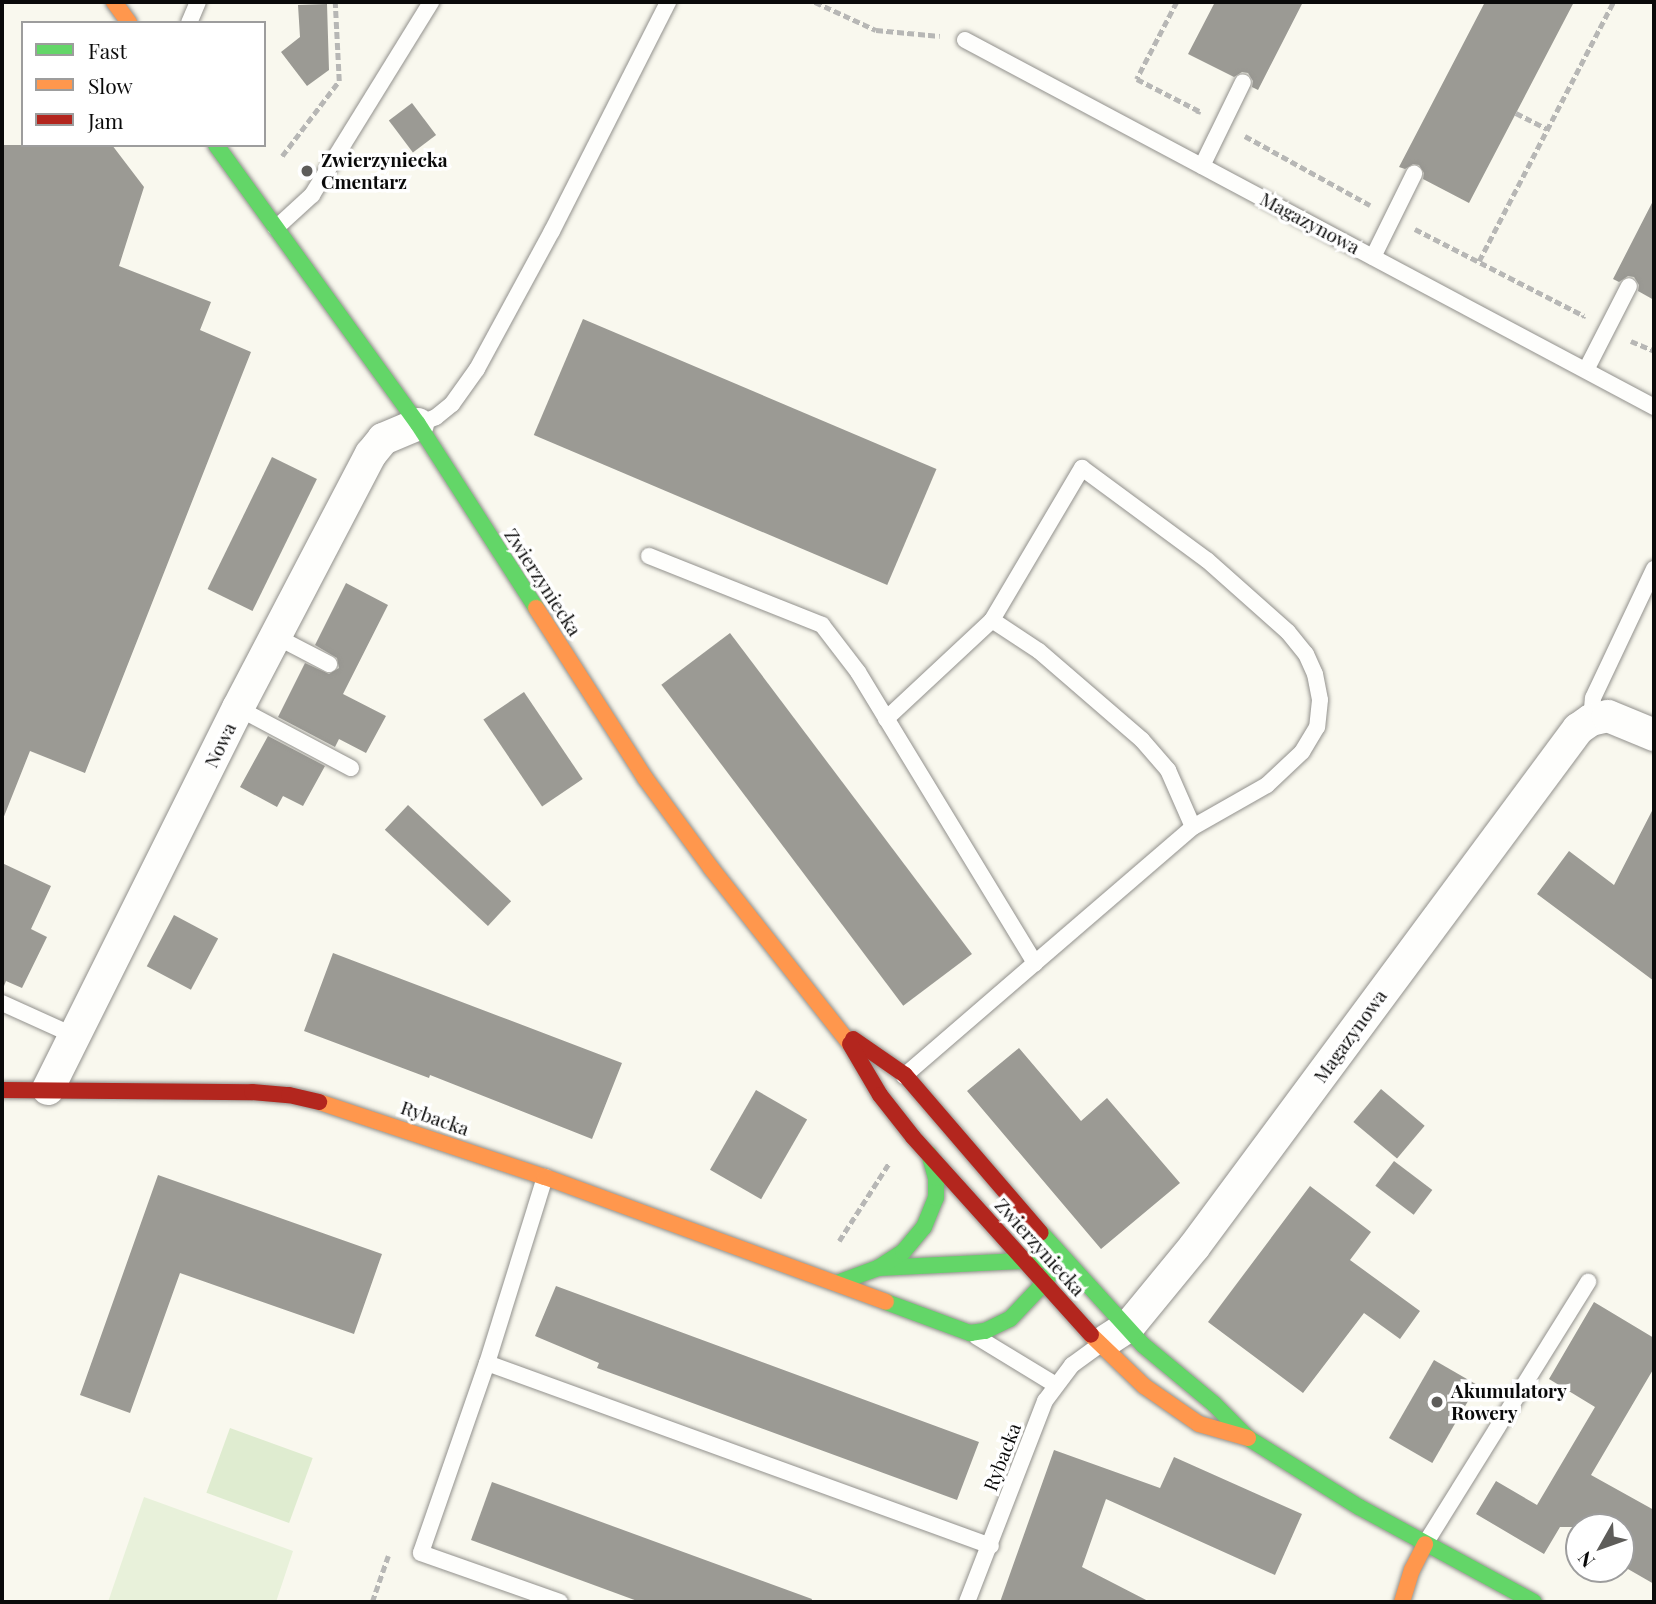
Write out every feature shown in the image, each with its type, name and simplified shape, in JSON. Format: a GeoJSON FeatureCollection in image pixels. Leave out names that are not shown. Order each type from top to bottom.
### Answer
{"type":"FeatureCollection","features":[{"type":"Feature","properties":{"kind":"street"},"geometry":{"type":"LineString","coordinates":[[114,2],[128,21]]}},
{"type":"Feature","properties":{"kind":"street","name":"Zwierzyniecka"},"geometry":{"type":"LineString","coordinates":[[217,147],[418,424],[645,778],[711,868],[844,1033],[880,1096],[1100,1345],[1144,1386],[1182,1415],[1199,1424],[1248,1438]]}},
{"type":"Feature","properties":{"kind":"street","name":"Nowa"},"geometry":{"type":"LineString","coordinates":[[48,1089],[238,708],[370,454],[383,439],[418,424]]}},
{"type":"Feature","properties":{"kind":"street"},"geometry":{"type":"LineString","coordinates":[[1591,720],[1608,716],[1654,734]]}},
{"type":"Feature","properties":{"kind":"street","name":"Magazynowa"},"geometry":{"type":"LineString","coordinates":[[1100,1345],[1127,1328],[1194,1247],[1578,729],[1591,720]]}},
{"type":"Feature","properties":{"kind":"street","name":"Zwierzyniecka"},"geometry":{"type":"LineString","coordinates":[[844,1033],[905,1075],[1061,1258],[1127,1328],[1161,1361],[1214,1404],[1248,1438],[1425,1544],[1534,1602]]}},
{"type":"Feature","properties":{"kind":"street","name":"Rybacka"},"geometry":{"type":"LineString","coordinates":[[2,1090],[289,1095],[340,1108],[545,1177],[970,1334]]}},
{"type":"Feature","properties":{"kind":"street"},"geometry":{"type":"LineString","coordinates":[[836,1283],[878,1268],[903,1252],[924,1227],[932,1211],[936,1178],[929,1154]]}},
{"type":"Feature","properties":{"kind":"street"},"geometry":{"type":"LineString","coordinates":[[878,1268],[1061,1258]]}},
{"type":"Feature","properties":{"kind":"street"},"geometry":{"type":"LineString","coordinates":[[970,1334],[985,1331],[1010,1319],[1044,1283],[1061,1258]]}},
{"type":"Feature","properties":{"kind":"street"},"geometry":{"type":"LineString","coordinates":[[1402,1602],[1412,1570],[1425,1544]]}},
{"type":"Feature","properties":{"kind":"lane"},"geometry":{"type":"LineString","coordinates":[[190,21],[198,2]]}},
{"type":"Feature","properties":{"kind":"lane"},"geometry":{"type":"LineString","coordinates":[[276,228],[312,195],[431,2]]}},
{"type":"Feature","properties":{"kind":"lane"},"geometry":{"type":"LineString","coordinates":[[418,424],[436,417],[452,404],[477,369],[552,231],[668,2]]}},
{"type":"Feature","properties":{"kind":"lane","name":"Magazynowa"},"geometry":{"type":"LineString","coordinates":[[965,40],[1654,407]]}},
{"type":"Feature","properties":{"kind":"lane"},"geometry":{"type":"LineString","coordinates":[[1202,166],[1243,82]]}},
{"type":"Feature","properties":{"kind":"lane"},"geometry":{"type":"LineString","coordinates":[[1373,257],[1414,174]]}},
{"type":"Feature","properties":{"kind":"lane"},"geometry":{"type":"LineString","coordinates":[[1586,370],[1629,286]]}},
{"type":"Feature","properties":{"kind":"lane"},"geometry":{"type":"LineString","coordinates":[[880,1096],[1193,827],[1267,785],[1302,752],[1317,727],[1320,700],[1315,674],[1306,654],[1288,632],[1207,560],[1082,468],[992,620],[887,719]]}},
{"type":"Feature","properties":{"kind":"lane"},"geometry":{"type":"LineString","coordinates":[[649,555],[822,625],[858,672],[1035,963]]}},
{"type":"Feature","properties":{"kind":"lane"},"geometry":{"type":"LineString","coordinates":[[1591,720],[1593,698],[1654,569]]}},
{"type":"Feature","properties":{"kind":"lane"},"geometry":{"type":"LineString","coordinates":[[992,620],[1039,651],[1142,740],[1168,770],[1193,827]]}},
{"type":"Feature","properties":{"kind":"lane"},"geometry":{"type":"LineString","coordinates":[[275,636],[329,664]]}},
{"type":"Feature","properties":{"kind":"lane"},"geometry":{"type":"LineString","coordinates":[[238,708],[351,768]]}},
{"type":"Feature","properties":{"kind":"lane"},"geometry":{"type":"LineString","coordinates":[[2,1003],[75,1036]]}},
{"type":"Feature","properties":{"kind":"lane"},"geometry":{"type":"LineString","coordinates":[[545,1177],[487,1363],[421,1553],[560,1602]]}},
{"type":"Feature","properties":{"kind":"lane"},"geometry":{"type":"LineString","coordinates":[[1425,1544],[1588,1282]]}},
{"type":"Feature","properties":{"kind":"lane"},"geometry":{"type":"LineString","coordinates":[[970,1334],[1017,1359],[1056,1385]]}},
{"type":"Feature","properties":{"kind":"lane","name":"Rybacka"},"geometry":{"type":"LineString","coordinates":[[967,1602],[1045,1401],[1085,1353],[1100,1345]]}},
{"type":"Feature","properties":{"kind":"lane"},"geometry":{"type":"LineString","coordinates":[[487,1363],[990,1546]]}},
{"type":"Feature","properties":{"kind":"path"},"geometry":{"type":"LineString","coordinates":[[282,156],[339,82],[335,2]]}},
{"type":"Feature","properties":{"kind":"path"},"geometry":{"type":"LineString","coordinates":[[815,2],[876,30],[965,40]]}},
{"type":"Feature","properties":{"kind":"path"},"geometry":{"type":"LineString","coordinates":[[1177,2],[1137,79],[1199,111],[1194,121]]}},
{"type":"Feature","properties":{"kind":"path"},"geometry":{"type":"LineString","coordinates":[[1479,261],[1613,2]]}},
{"type":"Feature","properties":{"kind":"path"},"geometry":{"type":"LineString","coordinates":[[1516,113],[1547,129]]}},
{"type":"Feature","properties":{"kind":"path"},"geometry":{"type":"LineString","coordinates":[[1239,146],[1245,135],[1371,203],[1366,214]]}},
{"type":"Feature","properties":{"kind":"path"},"geometry":{"type":"LineString","coordinates":[[1410,237],[1416,227],[1584,316],[1579,326]]}},
{"type":"Feature","properties":{"kind":"path"},"geometry":{"type":"LineString","coordinates":[[1625,350],[1632,340],[1654,351]]}},
{"type":"Feature","properties":{"kind":"path"},"geometry":{"type":"LineString","coordinates":[[834,1250],[890,1162]]}},
{"type":"Feature","properties":{"kind":"path"},"geometry":{"type":"LineString","coordinates":[[372,1602],[388,1556]]}},
{"type":"Feature","properties":{"kind":"green space"},"geometry":{"type":"Polygon","coordinates":[[[230,1428],[313,1458],[289,1523],[206,1493],[230,1428]]]}},
{"type":"Feature","properties":{"kind":"green space"},"geometry":{"type":"Polygon","coordinates":[[[144,1497],[293,1551],[276,1602],[108,1602],[144,1497]]]}},
{"type":"Feature","properties":{"kind":"building"},"geometry":{"type":"Polygon","coordinates":[[[1215,2],[1303,2],[1258,90],[1252,87],[1253,81],[1248,73],[1242,72],[1234,77],[1188,54],[1215,2]]]}},
{"type":"Feature","properties":{"kind":"building"},"geometry":{"type":"Polygon","coordinates":[[[1485,2],[1574,2],[1469,203],[1423,179],[1424,173],[1419,165],[1413,164],[1405,169],[1399,167],[1485,2]]]}},
{"type":"Feature","properties":{"kind":"building"},"geometry":{"type":"Polygon","coordinates":[[[327,4],[329,70],[307,86],[281,52],[300,37],[298,5],[327,4]]]}},
{"type":"Feature","properties":{"kind":"building"},"geometry":{"type":"Polygon","coordinates":[[[412,103],[436,135],[413,152],[389,120],[412,103]]]}},
{"type":"Feature","properties":{"kind":"building"},"geometry":{"type":"Polygon","coordinates":[[[2,145],[114,147],[144,187],[119,266],[211,302],[200,330],[251,352],[85,773],[30,751],[3,819],[2,145]]]}},
{"type":"Feature","properties":{"kind":"building"},"geometry":{"type":"Polygon","coordinates":[[[1654,199],[1654,300],[1638,291],[1639,285],[1634,277],[1628,276],[1619,282],[1613,279],[1654,199]]]}},
{"type":"Feature","properties":{"kind":"building"},"geometry":{"type":"Polygon","coordinates":[[[583,319],[936,469],[887,585],[534,435],[583,319]]]}},
{"type":"Feature","properties":{"kind":"building"},"geometry":{"type":"Polygon","coordinates":[[[272,457],[317,479],[252,611],[208,589],[272,457]]]}},
{"type":"Feature","properties":{"kind":"building"},"geometry":{"type":"Polygon","coordinates":[[[346,583],[388,605],[343,694],[386,716],[366,753],[339,739],[335,747],[278,717],[305,663],[329,674],[339,668],[337,658],[315,645],[346,583]]]}},
{"type":"Feature","properties":{"kind":"building"},"geometry":{"type":"Polygon","coordinates":[[[730,633],[972,954],[903,1006],[661,685],[730,633]]]}},
{"type":"Feature","properties":{"kind":"building"},"geometry":{"type":"Polygon","coordinates":[[[524,692],[583,779],[542,806],[483,719],[524,692]]]}},
{"type":"Feature","properties":{"kind":"building"},"geometry":{"type":"Polygon","coordinates":[[[268,736],[325,766],[303,806],[283,796],[277,807],[240,787],[268,736]]]}},
{"type":"Feature","properties":{"kind":"building"},"geometry":{"type":"Polygon","coordinates":[[[408,805],[511,901],[488,926],[385,830],[408,805]]]}},
{"type":"Feature","properties":{"kind":"building"},"geometry":{"type":"Polygon","coordinates":[[[1654,807],[1654,981],[1537,894],[1569,851],[1614,885],[1654,807]]]}},
{"type":"Feature","properties":{"kind":"building"},"geometry":{"type":"Polygon","coordinates":[[[2,863],[51,886],[31,929],[47,937],[22,988],[6,981],[2,991],[2,863]]]}},
{"type":"Feature","properties":{"kind":"building"},"geometry":{"type":"Polygon","coordinates":[[[174,915],[218,938],[191,990],[147,966],[174,915]]]}},
{"type":"Feature","properties":{"kind":"building"},"geometry":{"type":"Polygon","coordinates":[[[333,953],[622,1063],[592,1139],[430,1075],[429,1078],[304,1031],[333,953]]]}},
{"type":"Feature","properties":{"kind":"building"},"geometry":{"type":"Polygon","coordinates":[[[1019,1048],[1081,1121],[1107,1098],[1180,1183],[1101,1249],[967,1091],[1019,1048]]]}},
{"type":"Feature","properties":{"kind":"building"},"geometry":{"type":"Polygon","coordinates":[[[1381,1089],[1425,1126],[1397,1159],[1353,1122],[1381,1089]]]}},
{"type":"Feature","properties":{"kind":"building"},"geometry":{"type":"Polygon","coordinates":[[[756,1090],[807,1120],[761,1199],[710,1170],[756,1090]]]}},
{"type":"Feature","properties":{"kind":"building"},"geometry":{"type":"Polygon","coordinates":[[[1394,1161],[1432,1190],[1414,1215],[1375,1186],[1394,1161]]]}},
{"type":"Feature","properties":{"kind":"building"},"geometry":{"type":"Polygon","coordinates":[[[158,1175],[382,1254],[354,1334],[180,1273],[130,1413],[80,1395],[158,1175]]]}},
{"type":"Feature","properties":{"kind":"building"},"geometry":{"type":"Polygon","coordinates":[[[1310,1186],[1371,1232],[1350,1260],[1420,1311],[1400,1339],[1364,1313],[1303,1393],[1208,1322],[1310,1186]]]}},
{"type":"Feature","properties":{"kind":"building"},"geometry":{"type":"Polygon","coordinates":[[[556,1286],[979,1442],[957,1500],[597,1368],[599,1363],[535,1336],[556,1286]]]}},
{"type":"Feature","properties":{"kind":"building"},"geometry":{"type":"Polygon","coordinates":[[[1594,1302],[1654,1338],[1654,1368],[1591,1475],[1654,1510],[1654,1584],[1635,1573],[1635,1513],[1565,1513],[1565,1527],[1560,1527],[1544,1554],[1476,1514],[1496,1481],[1537,1505],[1595,1407],[1549,1379],[1594,1302]]]}},
{"type":"Feature","properties":{"kind":"building"},"geometry":{"type":"Polygon","coordinates":[[[1434,1360],[1477,1385],[1432,1463],[1389,1438],[1434,1360]]]}},
{"type":"Feature","properties":{"kind":"building"},"geometry":{"type":"Polygon","coordinates":[[[1054,1450],[1160,1488],[1174,1457],[1302,1514],[1275,1575],[1106,1499],[1082,1567],[1150,1602],[1000,1602],[1054,1450]]]}},
{"type":"Feature","properties":{"kind":"building"},"geometry":{"type":"Polygon","coordinates":[[[492,1482],[812,1599],[811,1602],[640,1602],[471,1540],[492,1482]]]}},
{"type":"Feature","properties":{"kind":"traffic: fast"},"geometry":{"type":"LineString","coordinates":[[217,147],[418,424],[536,608]]}},
{"type":"Feature","properties":{"kind":"traffic: fast"},"geometry":{"type":"LineString","coordinates":[[837,1283],[878,1268],[903,1252],[924,1227],[936,1198],[936,1178],[929,1154]]}},
{"type":"Feature","properties":{"kind":"traffic: fast"},"geometry":{"type":"LineString","coordinates":[[1041,1233],[1143,1345],[1214,1404],[1248,1438],[1359,1507],[1534,1602]]}},
{"type":"Feature","properties":{"kind":"traffic: fast"},"geometry":{"type":"LineString","coordinates":[[886,1302],[970,1333],[985,1331],[1010,1319],[1044,1283],[1061,1258]]}},
{"type":"Feature","properties":{"kind":"traffic: fast"},"geometry":{"type":"LineString","coordinates":[[878,1268],[1042,1260]]}},
{"type":"Feature","properties":{"kind":"traffic: slow"},"geometry":{"type":"LineString","coordinates":[[114,2],[128,21]]}},
{"type":"Feature","properties":{"kind":"traffic: slow"},"geometry":{"type":"LineString","coordinates":[[536,608],[645,778],[711,868],[850,1044]]}},
{"type":"Feature","properties":{"kind":"traffic: slow"},"geometry":{"type":"LineString","coordinates":[[319,1102],[545,1177],[886,1302]]}},
{"type":"Feature","properties":{"kind":"traffic: slow"},"geometry":{"type":"LineString","coordinates":[[1091,1335],[1144,1386],[1199,1424],[1248,1438]]}},
{"type":"Feature","properties":{"kind":"traffic: slow"},"geometry":{"type":"LineString","coordinates":[[1402,1602],[1412,1570],[1425,1544]]}},
{"type":"Feature","properties":{"kind":"traffic: jam"},"geometry":{"type":"LineString","coordinates":[[853,1039],[905,1075],[1041,1233]]}},
{"type":"Feature","properties":{"kind":"traffic: jam"},"geometry":{"type":"LineString","coordinates":[[850,1044],[880,1095],[913,1137],[1091,1335]]}},
{"type":"Feature","properties":{"kind":"traffic: jam"},"geometry":{"type":"LineString","coordinates":[[2,1090],[252,1092],[289,1095],[319,1102]]}},
{"type":"Feature","properties":{"kind":"place","name":"Zwierzyniecka Cmentarz"},"geometry":{"type":"Point","coordinates":[307,171]}},
{"type":"Feature","properties":{"kind":"place","name":"Akumulatory Rowery"},"geometry":{"type":"Point","coordinates":[1437,1402]}}]}
